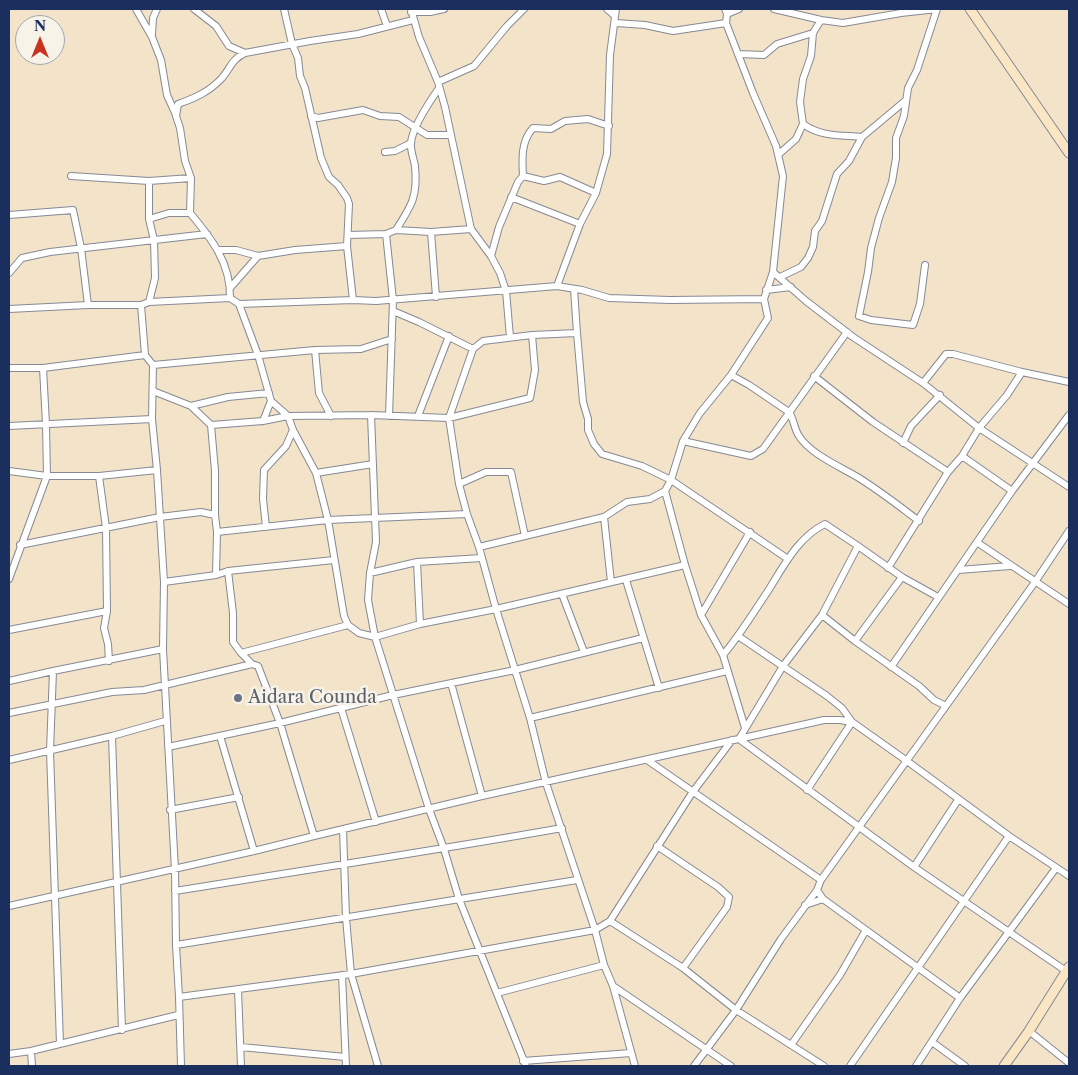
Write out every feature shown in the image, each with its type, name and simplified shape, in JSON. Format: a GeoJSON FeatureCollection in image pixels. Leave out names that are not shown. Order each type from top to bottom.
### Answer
{"type":"FeatureCollection","features":[{"type":"Feature","properties":{"kind":"main road"},"geometry":{"type":"LineString","coordinates":[[970,9],[1069,153]]}},
{"type":"Feature","properties":{"kind":"main road"},"geometry":{"type":"LineString","coordinates":[[1004,1066],[1029,1031],[1068,969]]}},
{"type":"Feature","properties":{"kind":"street"},"geometry":{"type":"LineString","coordinates":[[136,9],[152,36],[161,60],[167,95],[180,128],[185,160],[191,178],[190,213],[219,250],[230,288],[230,298]]}},
{"type":"Feature","properties":{"kind":"street"},"geometry":{"type":"LineString","coordinates":[[152,36],[152,18],[157,9]]}},
{"type":"Feature","properties":{"kind":"street"},"geometry":{"type":"LineString","coordinates":[[194,9],[216,26],[229,46],[246,53]]}},
{"type":"Feature","properties":{"kind":"street"},"geometry":{"type":"LineString","coordinates":[[284,9],[292,44],[298,58],[300,76],[305,88],[321,158],[329,177],[338,184],[347,198],[347,246],[353,300]]}},
{"type":"Feature","properties":{"kind":"street"},"geometry":{"type":"LineString","coordinates":[[381,9],[388,26]]}},
{"type":"Feature","properties":{"kind":"street"},"geometry":{"type":"LineString","coordinates":[[444,9],[430,12],[411,10],[445,107],[471,229],[491,256],[500,272],[506,291],[510,337]]}},
{"type":"Feature","properties":{"kind":"street"},"geometry":{"type":"LineString","coordinates":[[396,230],[412,205],[416,190],[415,166],[411,143],[438,85],[474,66],[507,26],[524,9]]}},
{"type":"Feature","properties":{"kind":"street"},"geometry":{"type":"LineString","coordinates":[[607,9],[616,16],[673,31],[726,23]]}},
{"type":"Feature","properties":{"kind":"street"},"geometry":{"type":"LineString","coordinates":[[479,547],[604,517],[626,502],[650,499],[665,491],[671,480],[683,441],[700,413],[731,375],[768,318],[764,300],[773,272],[783,176],[779,154],[726,23],[726,12],[740,9]]}},
{"type":"Feature","properties":{"kind":"street"},"geometry":{"type":"LineString","coordinates":[[774,9],[843,23],[937,9],[917,70],[908,88],[904,116],[896,138],[896,158],[892,182],[871,248],[859,316],[913,325],[920,304],[925,265]]}},
{"type":"Feature","properties":{"kind":"street"},"geometry":{"type":"LineString","coordinates":[[558,286],[580,224],[596,193],[607,154],[610,56],[616,16]]}},
{"type":"Feature","properties":{"kind":"street"},"geometry":{"type":"LineString","coordinates":[[176,116],[178,104],[202,95],[221,78],[236,57],[246,53],[292,44],[358,34],[413,20]]}},
{"type":"Feature","properties":{"kind":"street"},"geometry":{"type":"LineString","coordinates":[[779,154],[796,139],[803,124],[800,102],[803,79],[811,56],[813,33],[821,20]]}},
{"type":"Feature","properties":{"kind":"street"},"geometry":{"type":"LineString","coordinates":[[738,54],[764,55],[777,44],[813,33]]}},
{"type":"Feature","properties":{"kind":"street"},"geometry":{"type":"LineString","coordinates":[[780,277],[801,267],[808,258],[813,248],[815,231],[822,221],[837,174],[849,161],[862,137],[905,101]]}},
{"type":"Feature","properties":{"kind":"street"},"geometry":{"type":"LineString","coordinates":[[311,116],[318,118],[363,110],[380,116],[399,117],[427,135],[451,135]]}},
{"type":"Feature","properties":{"kind":"street"},"geometry":{"type":"LineString","coordinates":[[491,256],[499,227],[511,197],[523,176],[522,153],[528,134],[533,128],[551,129],[565,121],[588,119],[609,126]]}},
{"type":"Feature","properties":{"kind":"street"},"geometry":{"type":"LineString","coordinates":[[803,124],[813,131],[821,133],[862,137]]}},
{"type":"Feature","properties":{"kind":"street"},"geometry":{"type":"LineString","coordinates":[[385,152],[395,151],[411,143]]}},
{"type":"Feature","properties":{"kind":"street"},"geometry":{"type":"LineString","coordinates":[[71,176],[150,181],[191,178]]}},
{"type":"Feature","properties":{"kind":"street"},"geometry":{"type":"LineString","coordinates":[[523,176],[544,180],[560,177],[596,193]]}},
{"type":"Feature","properties":{"kind":"street"},"geometry":{"type":"LineString","coordinates":[[149,302],[155,278],[154,240],[150,220],[150,181]]}},
{"type":"Feature","properties":{"kind":"street"},"geometry":{"type":"LineString","coordinates":[[511,197],[580,224]]}},
{"type":"Feature","properties":{"kind":"street"},"geometry":{"type":"LineString","coordinates":[[9,215],[73,210],[81,248],[88,305]]}},
{"type":"Feature","properties":{"kind":"street"},"geometry":{"type":"LineString","coordinates":[[150,220],[169,212],[190,213]]}},
{"type":"Feature","properties":{"kind":"street"},"geometry":{"type":"LineString","coordinates":[[348,235],[386,234],[396,230],[431,232],[471,229]]}},
{"type":"Feature","properties":{"kind":"street"},"geometry":{"type":"LineString","coordinates":[[431,232],[436,297]]}},
{"type":"Feature","properties":{"kind":"street"},"geometry":{"type":"LineString","coordinates":[[9,272],[22,258],[50,252],[207,234]]}},
{"type":"Feature","properties":{"kind":"street"},"geometry":{"type":"LineString","coordinates":[[386,234],[393,300],[389,416]]}},
{"type":"Feature","properties":{"kind":"street"},"geometry":{"type":"LineString","coordinates":[[219,250],[236,250],[258,256],[295,250],[347,246]]}},
{"type":"Feature","properties":{"kind":"street"},"geometry":{"type":"LineString","coordinates":[[230,288],[258,256]]}},
{"type":"Feature","properties":{"kind":"street"},"geometry":{"type":"LineString","coordinates":[[773,272],[806,301],[847,332],[924,383],[980,428],[1069,487]]}},
{"type":"Feature","properties":{"kind":"street"},"geometry":{"type":"LineString","coordinates":[[9,309],[88,305],[141,305],[149,302],[230,298],[239,304],[353,300],[376,301],[558,286],[609,298],[764,300]]}},
{"type":"Feature","properties":{"kind":"street"},"geometry":{"type":"LineString","coordinates":[[766,290],[791,287]]}},
{"type":"Feature","properties":{"kind":"street"},"geometry":{"type":"LineString","coordinates":[[574,289],[583,402],[588,420],[588,430],[594,444],[602,454],[642,466],[671,480],[788,559]]}},
{"type":"Feature","properties":{"kind":"street"},"geometry":{"type":"LineString","coordinates":[[239,304],[258,355],[271,401],[288,416],[293,430],[316,473],[328,520],[344,616],[348,625],[359,633],[375,637],[420,624],[496,609],[685,565]]}},
{"type":"Feature","properties":{"kind":"street"},"geometry":{"type":"LineString","coordinates":[[141,305],[145,355],[153,365],[152,419],[164,582],[162,650],[166,685],[165,721],[175,870],[180,1066]]}},
{"type":"Feature","properties":{"kind":"street"},"geometry":{"type":"LineString","coordinates":[[393,311],[473,349]]}},
{"type":"Feature","properties":{"kind":"street"},"geometry":{"type":"LineString","coordinates":[[577,332],[482,341],[473,349],[449,418],[459,484],[467,514],[479,547],[530,718],[546,782],[595,930],[604,965],[613,986],[635,1066]]}},
{"type":"Feature","properties":{"kind":"street"},"geometry":{"type":"LineString","coordinates":[[683,441],[751,456],[763,449],[847,332]]}},
{"type":"Feature","properties":{"kind":"street"},"geometry":{"type":"LineString","coordinates":[[211,425],[263,421],[288,416],[371,415],[449,418],[530,398],[535,370],[532,335]]}},
{"type":"Feature","properties":{"kind":"street"},"geometry":{"type":"LineString","coordinates":[[418,416],[449,336]]}},
{"type":"Feature","properties":{"kind":"street"},"geometry":{"type":"LineString","coordinates":[[153,365],[315,350],[361,349],[392,339]]}},
{"type":"Feature","properties":{"kind":"street"},"geometry":{"type":"LineString","coordinates":[[315,350],[319,393],[331,416]]}},
{"type":"Feature","properties":{"kind":"street"},"geometry":{"type":"LineString","coordinates":[[924,383],[946,354],[953,354],[1069,382]]}},
{"type":"Feature","properties":{"kind":"street"},"geometry":{"type":"LineString","coordinates":[[9,368],[43,368],[145,355]]}},
{"type":"Feature","properties":{"kind":"street"},"geometry":{"type":"LineString","coordinates":[[9,579],[47,476],[43,368]]}},
{"type":"Feature","properties":{"kind":"street"},"geometry":{"type":"LineString","coordinates":[[888,568],[948,472],[962,456],[980,428],[1007,395],[1022,372]]}},
{"type":"Feature","properties":{"kind":"street"},"geometry":{"type":"LineString","coordinates":[[731,375],[789,412],[793,418],[798,436],[814,451],[873,487],[919,521]]}},
{"type":"Feature","properties":{"kind":"street"},"geometry":{"type":"LineString","coordinates":[[814,376],[903,443],[948,472]]}},
{"type":"Feature","properties":{"kind":"street"},"geometry":{"type":"LineString","coordinates":[[153,391],[191,406],[211,425],[215,471],[216,575]]}},
{"type":"Feature","properties":{"kind":"street"},"geometry":{"type":"LineString","coordinates":[[191,406],[228,397],[269,393]]}},
{"type":"Feature","properties":{"kind":"street"},"geometry":{"type":"LineString","coordinates":[[903,443],[911,426],[940,395]]}},
{"type":"Feature","properties":{"kind":"street"},"geometry":{"type":"LineString","coordinates":[[263,421],[271,401]]}},
{"type":"Feature","properties":{"kind":"street"},"geometry":{"type":"LineString","coordinates":[[371,415],[376,542],[370,573],[368,600],[375,637],[429,809],[479,952],[525,1063],[631,1053]]}},
{"type":"Feature","properties":{"kind":"street"},"geometry":{"type":"LineString","coordinates":[[891,667],[1012,491],[1069,415]]}},
{"type":"Feature","properties":{"kind":"street"},"geometry":{"type":"LineString","coordinates":[[9,426],[152,419]]}},
{"type":"Feature","properties":{"kind":"street"},"geometry":{"type":"LineString","coordinates":[[266,527],[263,499],[264,470],[286,446],[293,430]]}},
{"type":"Feature","properties":{"kind":"street"},"geometry":{"type":"LineString","coordinates":[[962,456],[1012,491]]}},
{"type":"Feature","properties":{"kind":"street"},"geometry":{"type":"LineString","coordinates":[[316,473],[373,464]]}},
{"type":"Feature","properties":{"kind":"street"},"geometry":{"type":"LineString","coordinates":[[9,472],[47,476],[99,476],[157,470]]}},
{"type":"Feature","properties":{"kind":"street"},"geometry":{"type":"LineString","coordinates":[[459,484],[486,472],[511,472],[525,536]]}},
{"type":"Feature","properties":{"kind":"street"},"geometry":{"type":"LineString","coordinates":[[99,476],[106,528],[107,611],[104,628],[109,661]]}},
{"type":"Feature","properties":{"kind":"street"},"geometry":{"type":"LineString","coordinates":[[665,491],[701,615],[722,654],[745,728]]}},
{"type":"Feature","properties":{"kind":"street"},"geometry":{"type":"LineString","coordinates":[[20,545],[160,517],[201,512],[215,515]]}},
{"type":"Feature","properties":{"kind":"street"},"geometry":{"type":"LineString","coordinates":[[217,532],[328,520],[467,514]]}},
{"type":"Feature","properties":{"kind":"street"},"geometry":{"type":"LineString","coordinates":[[604,517],[611,582]]}},
{"type":"Feature","properties":{"kind":"street"},"geometry":{"type":"LineString","coordinates":[[722,654],[738,636],[788,559],[815,529],[825,524],[888,568],[938,597]]}},
{"type":"Feature","properties":{"kind":"street"},"geometry":{"type":"LineString","coordinates":[[694,1066],[736,1010],[804,905],[817,890],[821,880],[1035,582],[1069,531]]}},
{"type":"Feature","properties":{"kind":"street"},"geometry":{"type":"LineString","coordinates":[[701,615],[750,532]]}},
{"type":"Feature","properties":{"kind":"street"},"geometry":{"type":"LineString","coordinates":[[978,543],[1069,604]]}},
{"type":"Feature","properties":{"kind":"street"},"geometry":{"type":"LineString","coordinates":[[179,997],[351,974],[479,952],[595,930],[610,921],[692,793],[745,728],[783,666],[822,615],[858,546]]}},
{"type":"Feature","properties":{"kind":"street"},"geometry":{"type":"LineString","coordinates":[[370,573],[417,562],[482,558]]}},
{"type":"Feature","properties":{"kind":"street"},"geometry":{"type":"LineString","coordinates":[[164,582],[216,575],[228,570],[334,560]]}},
{"type":"Feature","properties":{"kind":"street"},"geometry":{"type":"LineString","coordinates":[[417,562],[420,624]]}},
{"type":"Feature","properties":{"kind":"street"},"geometry":{"type":"LineString","coordinates":[[958,570],[1010,566]]}},
{"type":"Feature","properties":{"kind":"street"},"geometry":{"type":"LineString","coordinates":[[228,570],[233,613],[233,642],[240,653],[252,664],[258,666],[280,723],[314,836]]}},
{"type":"Feature","properties":{"kind":"street"},"geometry":{"type":"LineString","coordinates":[[855,641],[902,577]]}},
{"type":"Feature","properties":{"kind":"street"},"geometry":{"type":"LineString","coordinates":[[626,580],[659,688]]}},
{"type":"Feature","properties":{"kind":"street"},"geometry":{"type":"LineString","coordinates":[[562,594],[584,652]]}},
{"type":"Feature","properties":{"kind":"street"},"geometry":{"type":"LineString","coordinates":[[9,630],[107,611]]}},
{"type":"Feature","properties":{"kind":"street"},"geometry":{"type":"LineString","coordinates":[[822,615],[919,686],[934,700],[946,706]]}},
{"type":"Feature","properties":{"kind":"street"},"geometry":{"type":"LineString","coordinates":[[240,653],[348,625]]}},
{"type":"Feature","properties":{"kind":"street"},"geometry":{"type":"LineString","coordinates":[[738,636],[835,702],[852,722],[958,800],[1069,876]]}},
{"type":"Feature","properties":{"kind":"street"},"geometry":{"type":"LineString","coordinates":[[168,747],[280,723],[393,695],[515,670],[643,638]]}},
{"type":"Feature","properties":{"kind":"street"},"geometry":{"type":"LineString","coordinates":[[9,681],[162,650]]}},
{"type":"Feature","properties":{"kind":"street"},"geometry":{"type":"LineString","coordinates":[[9,713],[112,692],[144,690],[252,664]]}},
{"type":"Feature","properties":{"kind":"street"},"geometry":{"type":"LineString","coordinates":[[53,671],[50,751],[60,1044]]}},
{"type":"Feature","properties":{"kind":"street"},"geometry":{"type":"LineString","coordinates":[[530,718],[727,671]]}},
{"type":"Feature","properties":{"kind":"street"},"geometry":{"type":"LineString","coordinates":[[451,683],[482,796]]}},
{"type":"Feature","properties":{"kind":"street"},"geometry":{"type":"LineString","coordinates":[[341,708],[376,822]]}},
{"type":"Feature","properties":{"kind":"street"},"geometry":{"type":"LineString","coordinates":[[9,906],[175,870],[482,796],[735,739],[824,720],[852,722]]}},
{"type":"Feature","properties":{"kind":"street"},"geometry":{"type":"LineString","coordinates":[[9,760],[112,736],[165,721]]}},
{"type":"Feature","properties":{"kind":"street"},"geometry":{"type":"LineString","coordinates":[[807,790],[852,722]]}},
{"type":"Feature","properties":{"kind":"street"},"geometry":{"type":"LineString","coordinates":[[112,736],[122,1030]]}},
{"type":"Feature","properties":{"kind":"street"},"geometry":{"type":"LineString","coordinates":[[220,736],[254,851]]}},
{"type":"Feature","properties":{"kind":"street"},"geometry":{"type":"LineString","coordinates":[[735,739],[963,901],[1008,932],[1068,969]]}},
{"type":"Feature","properties":{"kind":"street"},"geometry":{"type":"LineString","coordinates":[[647,760],[692,793],[821,880]]}},
{"type":"Feature","properties":{"kind":"street"},"geometry":{"type":"LineString","coordinates":[[170,810],[239,797]]}},
{"type":"Feature","properties":{"kind":"street"},"geometry":{"type":"LineString","coordinates":[[914,867],[958,800]]}},
{"type":"Feature","properties":{"kind":"street"},"geometry":{"type":"LineString","coordinates":[[175,891],[344,863],[444,849],[562,828]]}},
{"type":"Feature","properties":{"kind":"street"},"geometry":{"type":"LineString","coordinates":[[343,829],[346,918],[351,974],[378,1066]]}},
{"type":"Feature","properties":{"kind":"street"},"geometry":{"type":"LineString","coordinates":[[850,1066],[1009,836]]}},
{"type":"Feature","properties":{"kind":"street"},"geometry":{"type":"LineString","coordinates":[[657,846],[718,887],[729,897],[727,907],[683,968]]}},
{"type":"Feature","properties":{"kind":"street"},"geometry":{"type":"LineString","coordinates":[[916,1066],[960,998],[1056,868]]}},
{"type":"Feature","properties":{"kind":"street"},"geometry":{"type":"LineString","coordinates":[[176,945],[577,880]]}},
{"type":"Feature","properties":{"kind":"street"},"geometry":{"type":"LineString","coordinates":[[817,890],[823,899],[960,998]]}},
{"type":"Feature","properties":{"kind":"street"},"geometry":{"type":"LineString","coordinates":[[804,905],[823,899]]}},
{"type":"Feature","properties":{"kind":"street"},"geometry":{"type":"LineString","coordinates":[[610,921],[683,968],[736,1010],[824,1066]]}},
{"type":"Feature","properties":{"kind":"street"},"geometry":{"type":"LineString","coordinates":[[791,1045],[840,974],[866,930]]}},
{"type":"Feature","properties":{"kind":"street"},"geometry":{"type":"LineString","coordinates":[[497,993],[604,965]]}},
{"type":"Feature","properties":{"kind":"street"},"geometry":{"type":"LineString","coordinates":[[342,975],[346,1066]]}},
{"type":"Feature","properties":{"kind":"street"},"geometry":{"type":"LineString","coordinates":[[613,986],[731,1066]]}},
{"type":"Feature","properties":{"kind":"street"},"geometry":{"type":"LineString","coordinates":[[238,990],[241,1066]]}},
{"type":"Feature","properties":{"kind":"street"},"geometry":{"type":"LineString","coordinates":[[9,1054],[31,1051],[122,1030],[178,1015]]}},
{"type":"Feature","properties":{"kind":"street"},"geometry":{"type":"LineString","coordinates":[[1029,1031],[1069,1062]]}},
{"type":"Feature","properties":{"kind":"street"},"geometry":{"type":"LineString","coordinates":[[932,1042],[965,1066]]}},
{"type":"Feature","properties":{"kind":"street"},"geometry":{"type":"LineString","coordinates":[[241,1048],[345,1057]]}},
{"type":"Feature","properties":{"kind":"street"},"geometry":{"type":"LineString","coordinates":[[31,1051],[32,1066]]}},
{"type":"Feature","properties":{"kind":"place","name":"Aidara Counda"},"geometry":{"type":"Point","coordinates":[238,698]}}]}
